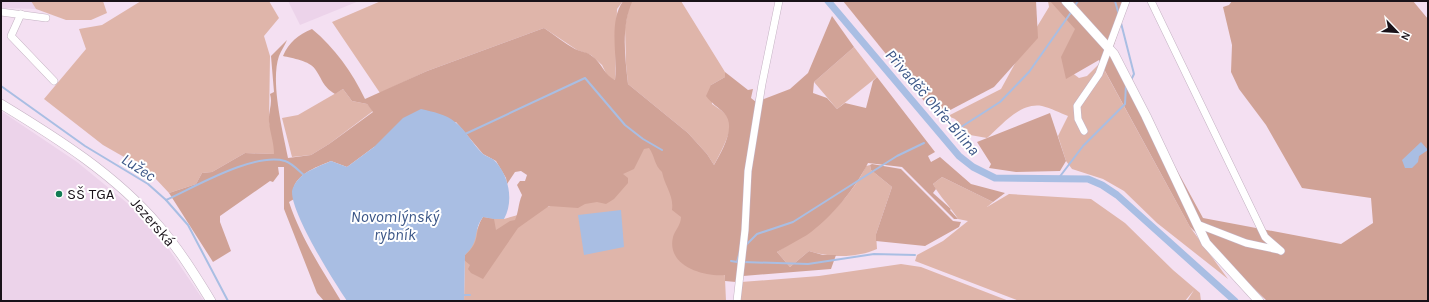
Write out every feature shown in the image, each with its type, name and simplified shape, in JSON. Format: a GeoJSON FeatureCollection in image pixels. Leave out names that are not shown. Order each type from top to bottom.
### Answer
{"type":"FeatureCollection","features":[{"type":"Feature","properties":{"kind":"street"},"geometry":{"type":"LineString","coordinates":[[737,301],[744,242],[748,171],[762,84],[779,1]]}},
{"type":"Feature","properties":{"kind":"street"},"geometry":{"type":"LineString","coordinates":[[1084,131],[1078,119],[1077,106],[1099,74],[1126,1]]}},
{"type":"Feature","properties":{"kind":"street"},"geometry":{"type":"LineString","coordinates":[[1151,1],[1265,237],[1281,251],[1246,243],[1197,224]]}},
{"type":"Feature","properties":{"kind":"street"},"geometry":{"type":"LineString","coordinates":[[1072,8],[1114,54],[1146,116],[1206,243],[1259,301]]}},
{"type":"Feature","properties":{"kind":"street"},"geometry":{"type":"LineString","coordinates":[[1,12],[46,18]]}},
{"type":"Feature","properties":{"kind":"street"},"geometry":{"type":"LineString","coordinates":[[22,14],[11,36],[54,80]]}},
{"type":"Feature","properties":{"kind":"street","name":"Jezerská"},"geometry":{"type":"LineString","coordinates":[[1,104],[52,136],[103,173],[137,202],[172,242],[211,301]]}},
{"type":"Feature","properties":{"kind":"shaded area"},"geometry":{"type":"Polygon","coordinates":[[[1,1],[31,1],[36,9],[1,8],[1,1]]]}},
{"type":"Feature","properties":{"kind":"shaded area"},"geometry":{"type":"Polygon","coordinates":[[[31,1],[103,1],[107,13],[91,20],[66,20],[36,9],[31,1]]]}},
{"type":"Feature","properties":{"kind":"shaded area"},"geometry":{"type":"Polygon","coordinates":[[[141,1],[269,1],[279,18],[264,36],[270,56],[269,122],[274,141],[274,154],[245,153],[212,172],[202,173],[196,184],[169,193],[155,178],[103,145],[44,99],[86,49],[79,29],[102,25],[141,1]]]}},
{"type":"Feature","properties":{"kind":"shaded area"},"geometry":{"type":"Polygon","coordinates":[[[288,1],[359,1],[300,25],[288,1]]]}},
{"type":"Feature","properties":{"kind":"shaded area"},"geometry":{"type":"Polygon","coordinates":[[[381,1],[623,1],[617,9],[615,80],[608,77],[602,65],[591,55],[577,50],[544,28],[427,71],[380,93],[332,22],[381,1]]]}},
{"type":"Feature","properties":{"kind":"shaded area"},"geometry":{"type":"Polygon","coordinates":[[[623,1],[632,2],[626,22],[625,32],[625,53],[628,84],[688,133],[707,154],[714,165],[727,139],[729,125],[728,118],[706,96],[711,85],[725,77],[725,72],[748,90],[753,89],[751,98],[756,102],[790,89],[808,73],[832,16],[854,47],[814,82],[813,93],[827,98],[837,109],[845,103],[866,108],[873,81],[877,77],[935,152],[928,156],[931,162],[940,157],[971,184],[1005,193],[993,202],[942,177],[933,184],[936,189],[933,193],[951,209],[950,210],[958,219],[954,219],[902,167],[868,163],[849,193],[825,220],[807,235],[777,252],[790,267],[809,251],[823,255],[836,255],[831,269],[743,276],[736,282],[725,281],[725,275],[707,274],[688,268],[675,255],[672,247],[673,237],[680,223],[681,217],[672,210],[671,195],[662,172],[657,166],[649,148],[644,149],[634,169],[623,174],[628,178],[628,183],[614,199],[606,204],[597,202],[585,204],[578,208],[549,206],[518,228],[483,279],[471,273],[468,269],[470,265],[464,260],[465,255],[476,241],[478,227],[483,217],[494,219],[496,230],[510,221],[515,220],[522,195],[517,185],[520,181],[525,181],[527,175],[521,171],[515,172],[507,184],[506,178],[496,161],[483,154],[456,122],[374,147],[347,167],[331,161],[310,170],[299,179],[293,191],[294,199],[289,202],[305,240],[341,301],[324,301],[317,293],[284,209],[284,167],[278,167],[279,174],[273,182],[270,181],[220,216],[220,222],[231,251],[213,262],[169,193],[196,184],[202,173],[212,172],[245,153],[274,154],[269,118],[271,101],[270,94],[274,92],[271,56],[287,40],[279,56],[276,79],[278,107],[288,158],[311,155],[329,144],[373,112],[367,104],[352,101],[343,89],[335,94],[331,91],[325,85],[313,66],[300,60],[283,56],[294,40],[312,29],[328,44],[342,61],[365,99],[427,71],[544,28],[575,49],[590,55],[611,78],[615,80],[616,70],[614,39],[616,19],[618,10],[623,1]]]}},
{"type":"Feature","properties":{"kind":"shaded area"},"geometry":{"type":"Polygon","coordinates":[[[630,1],[681,1],[725,72],[725,77],[711,85],[712,104],[722,111],[730,121],[725,143],[714,165],[707,154],[688,133],[628,84],[625,27],[630,1]]]}},
{"type":"Feature","properties":{"kind":"shaded area"},"geometry":{"type":"Polygon","coordinates":[[[843,1],[1036,1],[1038,38],[994,87],[937,117],[843,1]]]}},
{"type":"Feature","properties":{"kind":"shaded area"},"geometry":{"type":"Polygon","coordinates":[[[1048,1],[1061,1],[1086,30],[1071,72],[1079,78],[1087,76],[1104,59],[1101,64],[1190,227],[1228,279],[1157,223],[1124,191],[1103,179],[1072,169],[1066,161],[1058,136],[1068,116],[1042,106],[1026,107],[1005,121],[987,138],[970,135],[955,119],[948,116],[1001,89],[1049,7],[1048,1]]]}},
{"type":"Feature","properties":{"kind":"shaded area"},"geometry":{"type":"Polygon","coordinates":[[[1050,1],[1128,1],[1112,51],[1203,218],[1341,244],[1373,223],[1371,198],[1302,188],[1266,125],[1239,89],[1231,72],[1232,45],[1223,7],[1229,5],[1232,1],[1413,1],[1428,19],[1428,301],[1267,301],[1190,227],[1099,60],[1066,79],[1061,57],[1075,29],[1050,1]]]}},
{"type":"Feature","properties":{"kind":"shaded area"},"geometry":{"type":"Polygon","coordinates":[[[854,47],[877,77],[837,109],[814,82],[854,47]]]}},
{"type":"Feature","properties":{"kind":"shaded area"},"geometry":{"type":"Polygon","coordinates":[[[343,89],[352,101],[367,104],[373,111],[329,144],[311,155],[292,157],[282,118],[298,115],[343,89]]]}},
{"type":"Feature","properties":{"kind":"shaded area","name":"SŠ TGA"},"geometry":{"type":"Polygon","coordinates":[[[1,111],[77,162],[132,207],[168,248],[204,301],[1,301],[1,111]]]}},
{"type":"Feature","properties":{"kind":"shaded area"},"geometry":{"type":"Polygon","coordinates":[[[1050,113],[1066,161],[1060,171],[1016,172],[989,168],[991,164],[977,142],[1050,113]]]}},
{"type":"Feature","properties":{"kind":"shaded area"},"geometry":{"type":"Polygon","coordinates":[[[661,129],[724,257],[726,301],[464,301],[465,255],[483,217],[504,219],[550,206],[661,129]]]}},
{"type":"Feature","properties":{"kind":"shaded area"},"geometry":{"type":"Polygon","coordinates":[[[872,164],[901,169],[953,221],[961,222],[959,227],[925,246],[876,241],[876,234],[892,187],[871,170],[870,165],[872,164]]]}},
{"type":"Feature","properties":{"kind":"shaded area"},"geometry":{"type":"Polygon","coordinates":[[[870,165],[871,170],[892,187],[876,234],[877,249],[861,254],[843,256],[826,255],[809,251],[790,267],[777,252],[791,243],[753,225],[807,234],[848,195],[855,186],[866,166],[870,165]]]}},
{"type":"Feature","properties":{"kind":"shaded area"},"geometry":{"type":"Polygon","coordinates":[[[942,177],[993,202],[987,207],[1009,194],[1091,199],[1125,223],[1173,270],[1200,293],[1201,301],[1187,301],[1194,290],[1185,301],[1019,301],[915,261],[917,255],[943,241],[968,221],[958,219],[933,184],[942,177]]]}},
{"type":"Feature","properties":{"kind":"shaded area"},"geometry":{"type":"Polygon","coordinates":[[[901,264],[921,267],[1009,301],[741,301],[741,282],[819,276],[901,264]]]}},
{"type":"Feature","properties":{"kind":"water","name":"Novomlýnský rybník"},"geometry":{"type":"Polygon","coordinates":[[[421,109],[451,119],[463,129],[483,154],[496,162],[504,175],[509,189],[509,205],[507,212],[504,219],[483,217],[480,222],[473,245],[465,255],[464,301],[347,301],[323,263],[306,231],[294,202],[292,192],[293,188],[296,182],[304,174],[331,161],[347,167],[374,147],[403,118],[421,109]]]}},
{"type":"Feature","properties":{"kind":"water"},"geometry":{"type":"Polygon","coordinates":[[[1421,142],[1428,150],[1419,156],[1418,162],[1412,168],[1405,168],[1402,160],[1421,142]]]}},
{"type":"Feature","properties":{"kind":"water"},"geometry":{"type":"Polygon","coordinates":[[[621,210],[624,247],[584,255],[578,215],[621,210]]]}},
{"type":"Feature","properties":{"kind":"waterway","name":"Přivaděč Ohře-Bílina"},"geometry":{"type":"LineString","coordinates":[[828,1],[959,156],[973,167],[995,178],[1088,179],[1102,185],[1117,195],[1235,301]]}},
{"type":"Feature","properties":{"kind":"waterway"},"geometry":{"type":"LineString","coordinates":[[1074,7],[1078,1]]}},
{"type":"Feature","properties":{"kind":"waterway"},"geometry":{"type":"LineString","coordinates":[[1115,1],[1119,15]]}},
{"type":"Feature","properties":{"kind":"waterway"},"geometry":{"type":"LineString","coordinates":[[958,129],[1000,102],[1029,72],[1072,11]]}},
{"type":"Feature","properties":{"kind":"waterway"},"geometry":{"type":"LineString","coordinates":[[1121,23],[1134,74],[1131,80]]}},
{"type":"Feature","properties":{"kind":"waterway"},"geometry":{"type":"LineString","coordinates":[[463,135],[585,78],[625,125],[643,139],[662,150]]}},
{"type":"Feature","properties":{"kind":"waterway"},"geometry":{"type":"LineString","coordinates":[[1058,179],[1083,146],[1125,104],[1126,84]]}},
{"type":"Feature","properties":{"kind":"waterway","name":"Lužec"},"geometry":{"type":"LineString","coordinates":[[1,86],[85,146],[148,184],[166,200],[188,225],[228,301]]}},
{"type":"Feature","properties":{"kind":"waterway"},"geometry":{"type":"LineString","coordinates":[[746,245],[757,234],[793,222],[897,156],[924,143]]}},
{"type":"Feature","properties":{"kind":"waterway"},"geometry":{"type":"LineString","coordinates":[[166,200],[225,172],[257,161],[285,161],[293,165],[305,176]]}},
{"type":"Feature","properties":{"kind":"waterway"},"geometry":{"type":"LineString","coordinates":[[731,261],[737,262],[740,251]]}},
{"type":"Feature","properties":{"kind":"waterway"},"geometry":{"type":"LineString","coordinates":[[743,262],[808,264],[874,254],[915,255]]}},
{"type":"Feature","properties":{"kind":"waterway"},"geometry":{"type":"LineString","coordinates":[[463,295],[470,295]]}},
{"type":"Feature","properties":{"kind":"place","name":"SŠ TGA"},"geometry":{"type":"Point","coordinates":[59,194]}}]}
